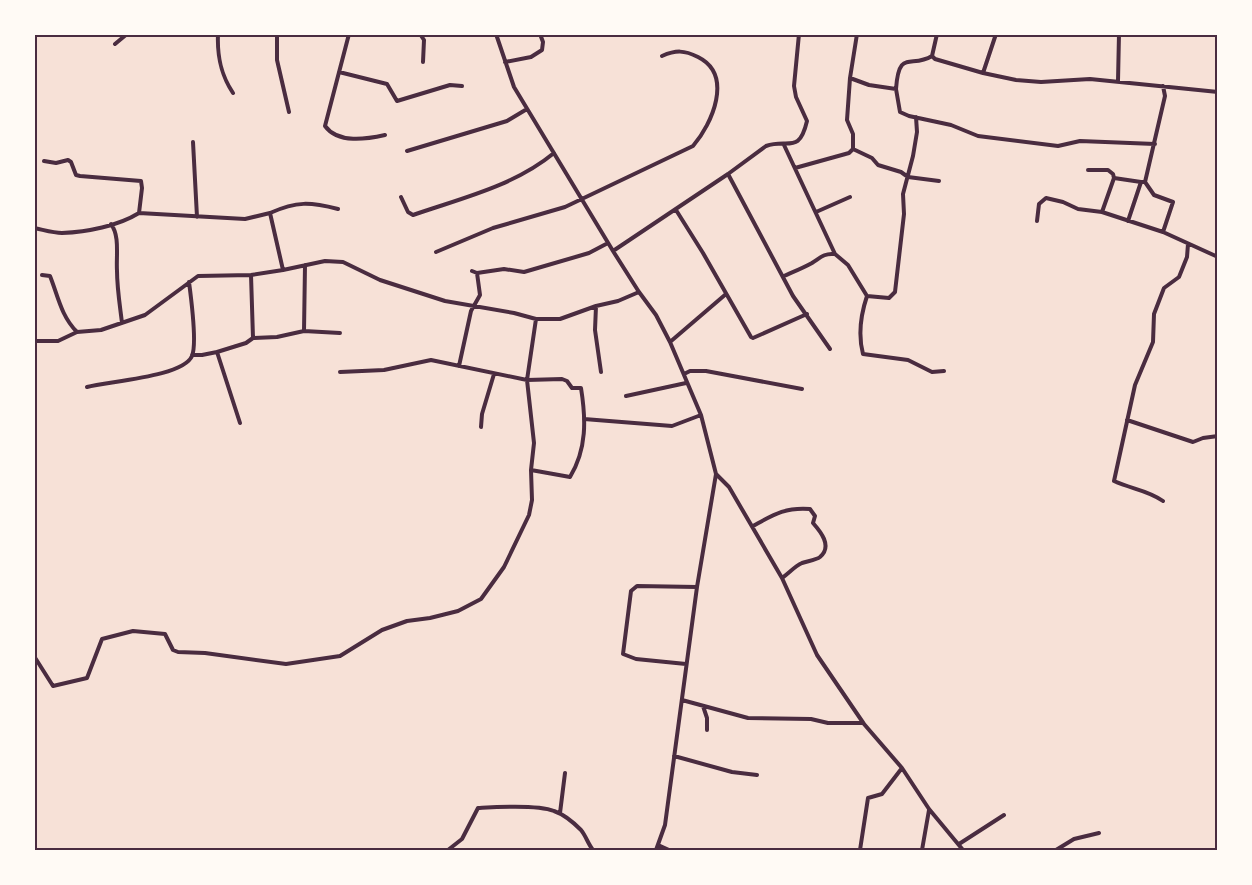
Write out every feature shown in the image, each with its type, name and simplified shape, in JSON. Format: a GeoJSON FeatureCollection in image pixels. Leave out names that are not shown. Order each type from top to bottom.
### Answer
{"type":"FeatureCollection","features":[{"type":"Feature","properties":{"kind":"street"},"geometry":{"type":"LineString","coordinates":[[115,44],[127,34]]}},
{"type":"Feature","properties":{"kind":"street"},"geometry":{"type":"LineString","coordinates":[[218,34],[220,65],[224,79],[233,93]]}},
{"type":"Feature","properties":{"kind":"street"},"geometry":{"type":"LineString","coordinates":[[277,34],[278,60],[289,112]]}},
{"type":"Feature","properties":{"kind":"street"},"geometry":{"type":"LineString","coordinates":[[349,34],[325,126],[333,133],[359,140],[385,135]]}},
{"type":"Feature","properties":{"kind":"street"},"geometry":{"type":"LineString","coordinates":[[420,34],[424,40],[423,62]]}},
{"type":"Feature","properties":{"kind":"street"},"geometry":{"type":"LineString","coordinates":[[496,34],[514,87],[608,243],[656,315],[670,342],[701,415],[716,474],[697,587],[665,825],[656,850]]}},
{"type":"Feature","properties":{"kind":"street"},"geometry":{"type":"LineString","coordinates":[[505,62],[531,57],[542,50],[543,42],[540,34]]}},
{"type":"Feature","properties":{"kind":"street"},"geometry":{"type":"LineString","coordinates":[[613,251],[676,210],[766,146],[794,144],[801,140],[807,121],[796,97],[794,86],[799,34]]}},
{"type":"Feature","properties":{"kind":"street"},"geometry":{"type":"LineString","coordinates":[[795,168],[849,153],[852,149],[853,134],[847,120],[850,78],[857,34]]}},
{"type":"Feature","properties":{"kind":"street"},"geometry":{"type":"LineString","coordinates":[[937,34],[932,56],[926,60],[907,61],[903,64],[896,89],[900,112],[951,125],[978,136],[1058,146],[1080,141],[1155,144]]}},
{"type":"Feature","properties":{"kind":"street"},"geometry":{"type":"LineString","coordinates":[[983,73],[996,34]]}},
{"type":"Feature","properties":{"kind":"street"},"geometry":{"type":"LineString","coordinates":[[1118,81],[1119,34]]}},
{"type":"Feature","properties":{"kind":"street"},"geometry":{"type":"LineString","coordinates":[[436,252],[493,228],[553,212],[693,146],[711,119],[718,90],[715,73],[704,60],[687,52],[674,51],[662,56]]}},
{"type":"Feature","properties":{"kind":"street"},"geometry":{"type":"LineString","coordinates":[[932,56],[935,59],[983,73],[1016,80],[1041,82],[1090,79],[1218,92]]}},
{"type":"Feature","properties":{"kind":"street"},"geometry":{"type":"LineString","coordinates":[[339,72],[387,84],[397,101],[450,85],[462,86]]}},
{"type":"Feature","properties":{"kind":"street"},"geometry":{"type":"LineString","coordinates":[[850,78],[869,85],[896,89]]}},
{"type":"Feature","properties":{"kind":"street"},"geometry":{"type":"LineString","coordinates":[[1128,221],[1155,144],[1165,96],[1163,86]]}},
{"type":"Feature","properties":{"kind":"street"},"geometry":{"type":"LineString","coordinates":[[407,151],[507,121],[527,109]]}},
{"type":"Feature","properties":{"kind":"street"},"geometry":{"type":"LineString","coordinates":[[867,296],[889,298],[895,292],[904,214],[903,195],[917,132],[916,117]]}},
{"type":"Feature","properties":{"kind":"street"},"geometry":{"type":"LineString","coordinates":[[193,142],[197,217]]}},
{"type":"Feature","properties":{"kind":"street"},"geometry":{"type":"LineString","coordinates":[[784,145],[835,254],[848,265],[867,296],[860,323],[860,345],[863,354],[908,360],[932,372],[944,370]]}},
{"type":"Feature","properties":{"kind":"street"},"geometry":{"type":"LineString","coordinates":[[852,149],[872,158],[879,165],[901,172],[908,177],[939,181]]}},
{"type":"Feature","properties":{"kind":"street"},"geometry":{"type":"LineString","coordinates":[[401,197],[408,212],[414,215],[509,181],[537,167],[554,153]]}},
{"type":"Feature","properties":{"kind":"street"},"geometry":{"type":"LineString","coordinates":[[44,161],[56,163],[68,160],[76,175],[80,176],[141,181],[139,213]]}},
{"type":"Feature","properties":{"kind":"street"},"geometry":{"type":"LineString","coordinates":[[1088,170],[1108,170],[1113,174],[1114,178],[1102,212]]}},
{"type":"Feature","properties":{"kind":"street"},"geometry":{"type":"LineString","coordinates":[[728,174],[793,296],[830,349]]}},
{"type":"Feature","properties":{"kind":"street"},"geometry":{"type":"LineString","coordinates":[[1114,178],[1143,182],[1154,195],[1173,202],[1163,232]]}},
{"type":"Feature","properties":{"kind":"street"},"geometry":{"type":"LineString","coordinates":[[816,212],[850,197]]}},
{"type":"Feature","properties":{"kind":"street"},"geometry":{"type":"LineString","coordinates":[[1037,221],[1040,204],[1046,198],[1078,209],[1102,212],[1163,232],[1218,257]]}},
{"type":"Feature","properties":{"kind":"street"},"geometry":{"type":"LineString","coordinates":[[34,228],[60,233],[98,228],[131,218],[139,213],[245,219],[298,203],[338,209]]}},
{"type":"Feature","properties":{"kind":"street"},"geometry":{"type":"LineString","coordinates":[[676,210],[752,338],[807,314]]}},
{"type":"Feature","properties":{"kind":"street"},"geometry":{"type":"LineString","coordinates":[[270,213],[283,270]]}},
{"type":"Feature","properties":{"kind":"street"},"geometry":{"type":"LineString","coordinates":[[111,224],[116,239],[122,323]]}},
{"type":"Feature","properties":{"kind":"street"},"geometry":{"type":"LineString","coordinates":[[459,366],[471,311],[480,295],[475,272],[504,269],[524,272],[590,253],[608,243]]}},
{"type":"Feature","properties":{"kind":"street"},"geometry":{"type":"LineString","coordinates":[[1163,501],[1152,493],[1130,488],[1114,481],[1135,385],[1153,342],[1154,314],[1164,288],[1179,277],[1187,257],[1188,244]]}},
{"type":"Feature","properties":{"kind":"street"},"geometry":{"type":"LineString","coordinates":[[784,276],[812,263],[821,256],[828,253],[835,254]]}},
{"type":"Feature","properties":{"kind":"street"},"geometry":{"type":"LineString","coordinates":[[34,341],[58,341],[77,332],[101,330],[145,315],[198,276],[251,275],[325,261],[343,262],[380,280],[445,301],[475,305],[536,319],[560,320],[639,292]]}},
{"type":"Feature","properties":{"kind":"street"},"geometry":{"type":"LineString","coordinates":[[304,331],[305,265]]}},
{"type":"Feature","properties":{"kind":"street"},"geometry":{"type":"LineString","coordinates":[[42,275],[50,276],[61,309],[69,324],[77,332]]}},
{"type":"Feature","properties":{"kind":"street"},"geometry":{"type":"LineString","coordinates":[[251,275],[253,338]]}},
{"type":"Feature","properties":{"kind":"street"},"geometry":{"type":"LineString","coordinates":[[87,387],[170,372],[189,360],[192,355],[193,315],[189,281]]}},
{"type":"Feature","properties":{"kind":"street"},"geometry":{"type":"LineString","coordinates":[[670,342],[726,294]]}},
{"type":"Feature","properties":{"kind":"street"},"geometry":{"type":"LineString","coordinates":[[596,306],[595,330],[601,372]]}},
{"type":"Feature","properties":{"kind":"street"},"geometry":{"type":"LineString","coordinates":[[34,656],[53,686],[87,678],[102,639],[133,631],[165,634],[173,650],[184,653],[205,653],[286,664],[340,656],[382,630],[407,621],[458,611],[481,599],[504,567],[529,515],[532,500],[531,470],[534,443],[527,380],[536,319]]}},
{"type":"Feature","properties":{"kind":"street"},"geometry":{"type":"LineString","coordinates":[[192,355],[217,352],[246,343],[253,338],[277,337],[304,331],[340,333]]}},
{"type":"Feature","properties":{"kind":"street"},"geometry":{"type":"LineString","coordinates":[[217,352],[240,423]]}},
{"type":"Feature","properties":{"kind":"street"},"geometry":{"type":"LineString","coordinates":[[340,372],[384,370],[431,360],[527,380],[562,379],[567,381],[572,388],[581,388],[584,419],[583,448],[578,464],[570,477],[531,470]]}},
{"type":"Feature","properties":{"kind":"street"},"geometry":{"type":"LineString","coordinates":[[684,374],[690,371],[706,371],[802,389]]}},
{"type":"Feature","properties":{"kind":"street"},"geometry":{"type":"LineString","coordinates":[[482,426],[482,414],[494,374]]}},
{"type":"Feature","properties":{"kind":"street"},"geometry":{"type":"LineString","coordinates":[[626,396],[686,384]]}},
{"type":"Feature","properties":{"kind":"street"},"geometry":{"type":"LineString","coordinates":[[584,419],[672,426],[701,415]]}},
{"type":"Feature","properties":{"kind":"street"},"geometry":{"type":"LineString","coordinates":[[1127,420],[1193,442],[1218,436]]}},
{"type":"Feature","properties":{"kind":"street"},"geometry":{"type":"LineString","coordinates":[[716,474],[729,487],[753,526],[782,578],[817,655],[864,723],[902,768],[929,809],[963,850]]}},
{"type":"Feature","properties":{"kind":"street"},"geometry":{"type":"LineString","coordinates":[[753,526],[774,514],[795,508],[810,509],[815,516],[813,523],[824,536],[825,552],[820,558],[800,564],[782,578]]}},
{"type":"Feature","properties":{"kind":"street"},"geometry":{"type":"LineString","coordinates":[[686,664],[624,656],[627,622],[634,587],[697,587]]}},
{"type":"Feature","properties":{"kind":"street"},"geometry":{"type":"LineString","coordinates":[[682,700],[748,718],[864,723]]}},
{"type":"Feature","properties":{"kind":"street"},"geometry":{"type":"LineString","coordinates":[[703,706],[707,718],[707,730]]}},
{"type":"Feature","properties":{"kind":"street"},"geometry":{"type":"LineString","coordinates":[[674,756],[732,772],[757,775]]}},
{"type":"Feature","properties":{"kind":"street"},"geometry":{"type":"LineString","coordinates":[[860,850],[868,798],[882,794],[902,768]]}},
{"type":"Feature","properties":{"kind":"street"},"geometry":{"type":"LineString","coordinates":[[560,813],[565,773]]}},
{"type":"Feature","properties":{"kind":"street"},"geometry":{"type":"LineString","coordinates":[[448,850],[462,839],[478,808],[514,806],[551,809],[560,813],[583,832],[586,842],[592,849]]}},
{"type":"Feature","properties":{"kind":"street"},"geometry":{"type":"LineString","coordinates":[[922,850],[929,809]]}},
{"type":"Feature","properties":{"kind":"street"},"geometry":{"type":"LineString","coordinates":[[959,844],[1004,814]]}},
{"type":"Feature","properties":{"kind":"street"},"geometry":{"type":"LineString","coordinates":[[1056,850],[1074,839],[1099,833]]}},
{"type":"Feature","properties":{"kind":"street"},"geometry":{"type":"LineString","coordinates":[[658,845],[669,850]]}},
{"type":"Feature","properties":{"kind":"street"},"geometry":{"type":"LineString","coordinates":[[586,850],[592,849]]}}]}
